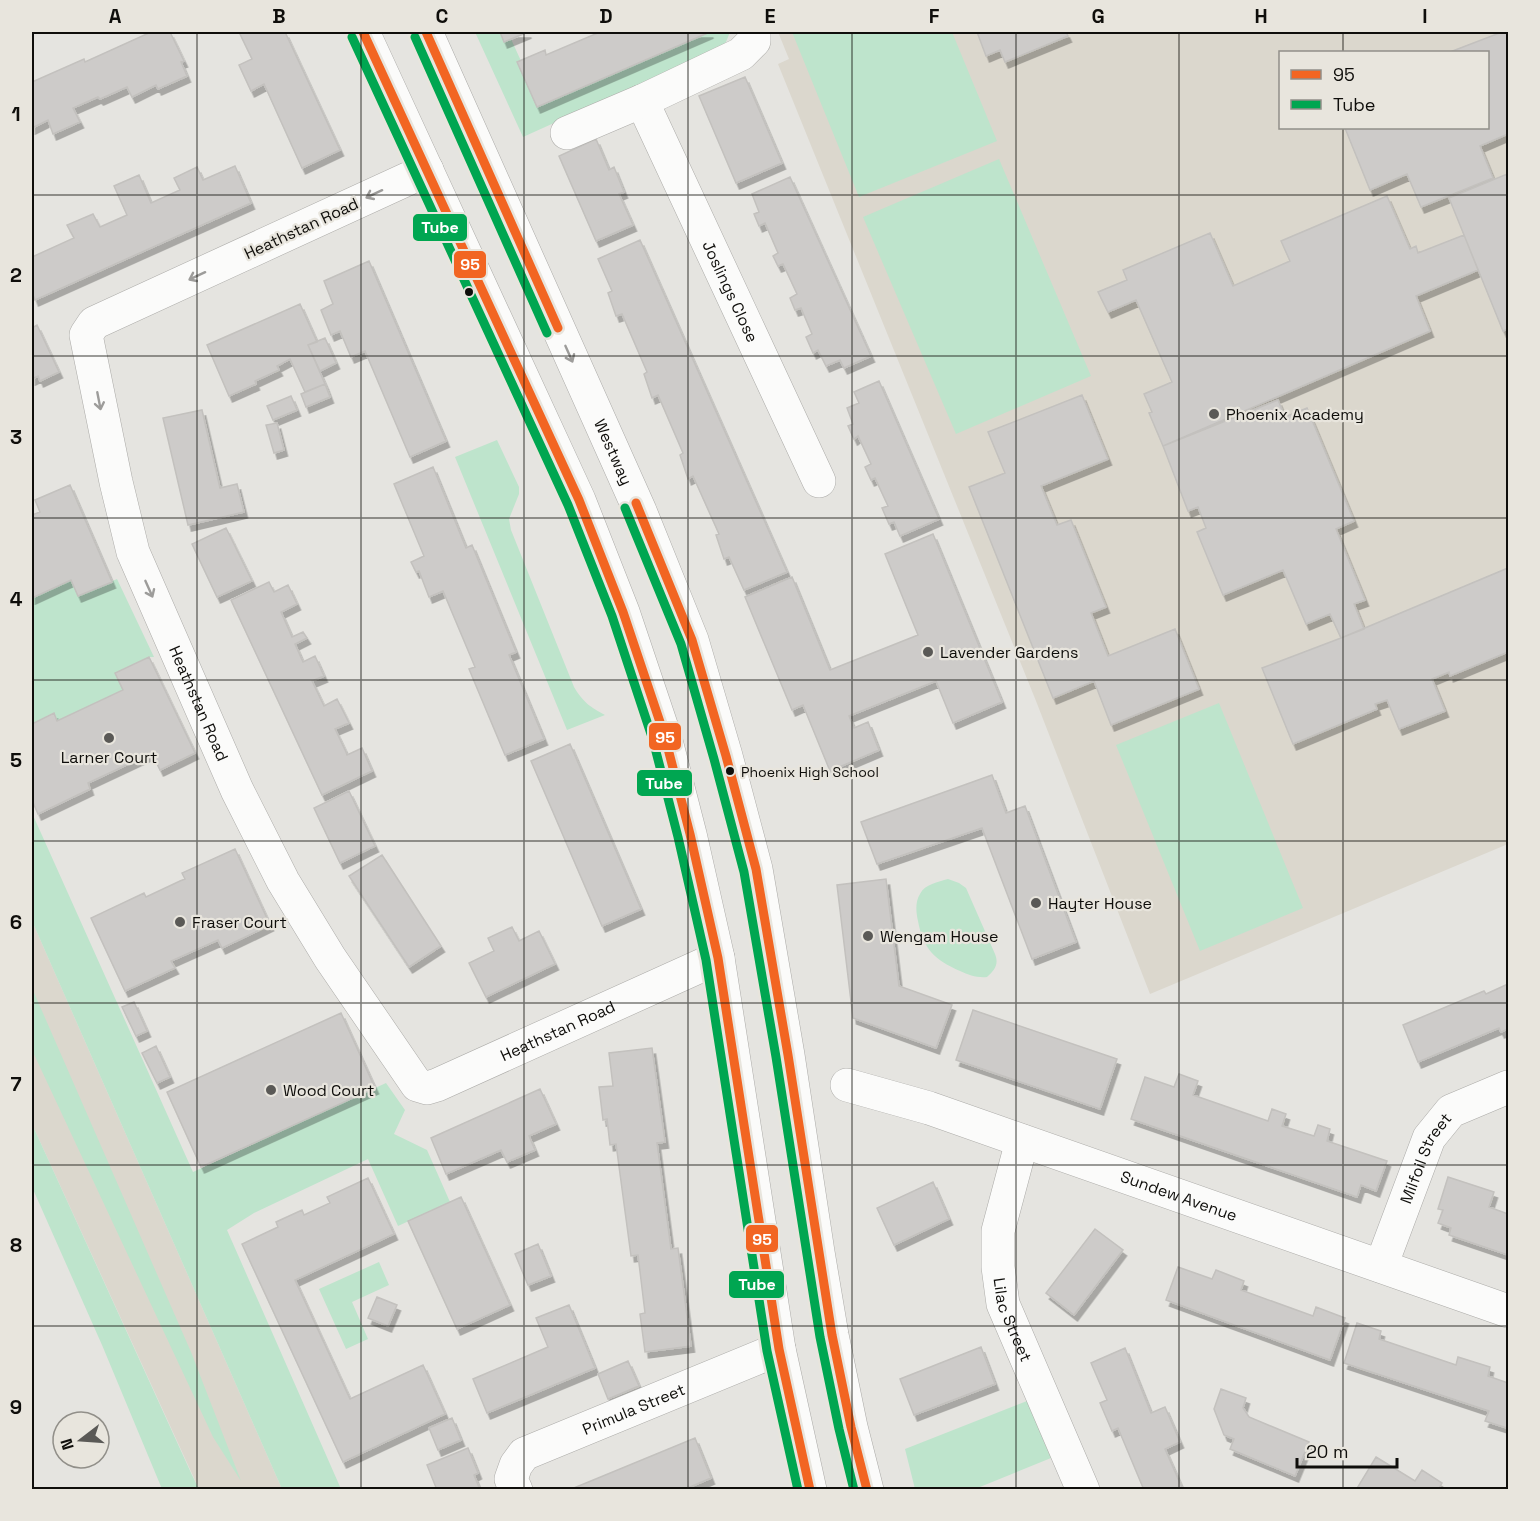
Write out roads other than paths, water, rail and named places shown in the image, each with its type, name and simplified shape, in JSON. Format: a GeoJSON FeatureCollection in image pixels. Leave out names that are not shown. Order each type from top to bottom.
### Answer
{"type":"FeatureCollection","features":[{"type":"Feature","properties":{"kind":"main road"},"geometry":{"type":"LineString","coordinates":[[363,32],[579,500],[623,612],[665,737],[718,958],[779,1349],[810,1490]]}},
{"type":"Feature","properties":{"kind":"main road","name":"Westway"},"geometry":{"type":"LineString","coordinates":[[426,32],[640,511],[692,640],[756,869],[832,1335],[867,1490]]}},
{"type":"Feature","properties":{"kind":"main road"},"geometry":{"type":"LineString","coordinates":[[567,133],[642,101],[741,54],[754,41],[754,32]]}},
{"type":"Feature","properties":{"kind":"main road","name":"Joslings Close"},"geometry":{"type":"LineString","coordinates":[[642,101],[819,482]]}},
{"type":"Feature","properties":{"kind":"main road","name":"Heathstan Road"},"geometry":{"type":"LineString","coordinates":[[427,170],[94,323],[86,335],[133,552],[237,790],[283,881],[330,958],[417,1085],[427,1088],[437,1085],[718,958]]}},
{"type":"Feature","properties":{"kind":"main road","name":"Sundew Avenue"},"geometry":{"type":"LineString","coordinates":[[847,1084],[929,1108],[1509,1311]]}},
{"type":"Feature","properties":{"kind":"main road","name":"Milfoil Street"},"geometry":{"type":"LineString","coordinates":[[1381,1266],[1429,1138],[1451,1111],[1509,1087]]}},
{"type":"Feature","properties":{"kind":"main road","name":"Lilac Street"},"geometry":{"type":"LineString","coordinates":[[1022,1141],[998,1231],[998,1267],[1003,1304],[1083,1490]]}},
{"type":"Feature","properties":{"kind":"main road","name":"Primula Street"},"geometry":{"type":"LineString","coordinates":[[516,1490],[511,1479],[516,1465],[524,1454],[779,1349]]}},
{"type":"Feature","properties":{"kind":"place","name":"Phoenix Academy"},"geometry":{"type":"Point","coordinates":[1214,414]}},
{"type":"Feature","properties":{"kind":"place","name":"Lavender Gardens"},"geometry":{"type":"Point","coordinates":[928,652]}},
{"type":"Feature","properties":{"kind":"place","name":"Larner Court"},"geometry":{"type":"Point","coordinates":[109,738]}},
{"type":"Feature","properties":{"kind":"place","name":"Phoenix High School"},"geometry":{"type":"Point","coordinates":[730,771]}},
{"type":"Feature","properties":{"kind":"place","name":"Hayter House"},"geometry":{"type":"Point","coordinates":[1036,903]}},
{"type":"Feature","properties":{"kind":"place","name":"Fraser Court"},"geometry":{"type":"Point","coordinates":[180,922]}},
{"type":"Feature","properties":{"kind":"place","name":"Wengam House"},"geometry":{"type":"Point","coordinates":[868,936]}},
{"type":"Feature","properties":{"kind":"place","name":"Wood Court"},"geometry":{"type":"Point","coordinates":[271,1090]}}]}
